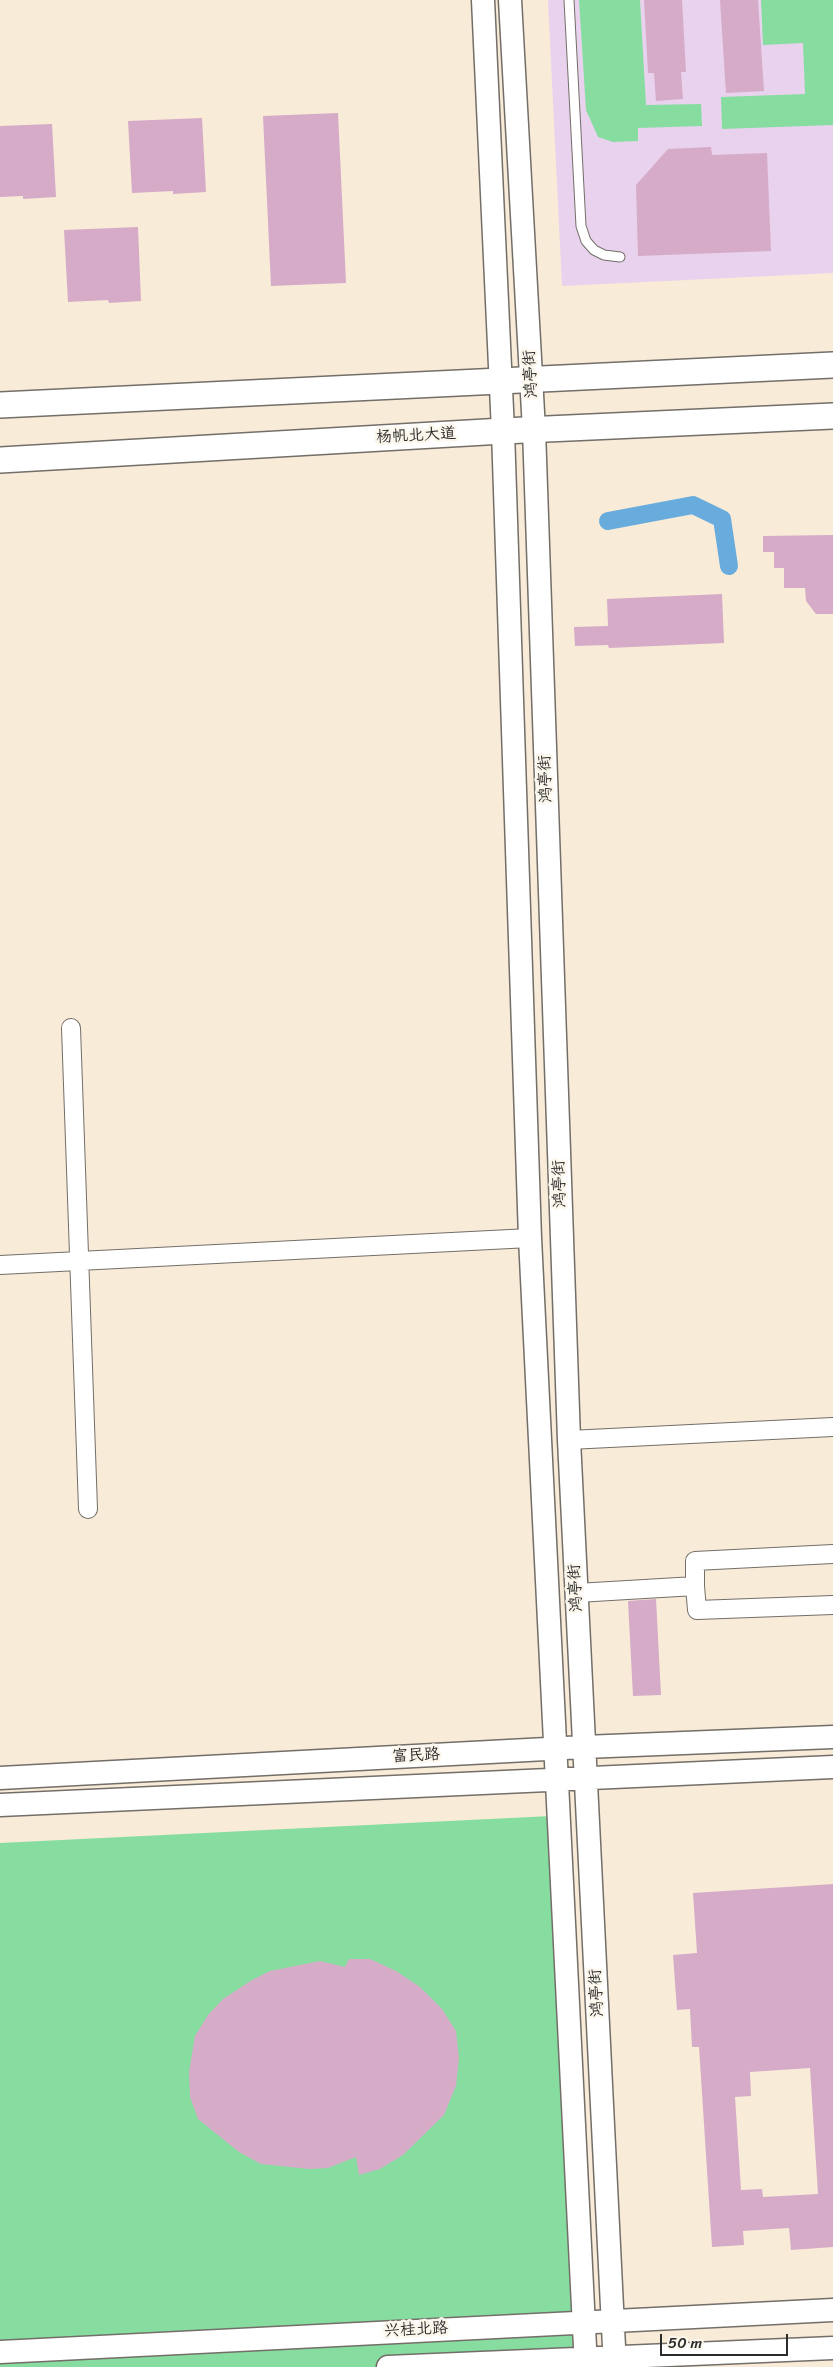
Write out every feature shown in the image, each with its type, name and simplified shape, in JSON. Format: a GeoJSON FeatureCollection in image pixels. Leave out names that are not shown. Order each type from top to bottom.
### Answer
{"type":"FeatureCollection","features":[{"type":"Feature","properties":{"kind":"main road"},"geometry":{"type":"LineString","coordinates":[[0,405],[833,365]]}},
{"type":"Feature","properties":{"kind":"main road","name":"杨帆北大道"},"geometry":{"type":"LineString","coordinates":[[0,460],[534,430],[833,416]]}},
{"type":"Feature","properties":{"kind":"street","name":"鸿亭街"},"geometry":{"type":"LineString","coordinates":[[483,0],[503,432],[530,1238],[585,2363]]}},
{"type":"Feature","properties":{"kind":"street","name":"鸿亭街"},"geometry":{"type":"LineString","coordinates":[[510,0],[532,378],[569,1440],[615,2362]]}},
{"type":"Feature","properties":{"kind":"street"},"geometry":{"type":"LineString","coordinates":[[71,1028],[88,1509]]}},
{"type":"Feature","properties":{"kind":"street"},"geometry":{"type":"LineString","coordinates":[[0,1265],[530,1238]]}},
{"type":"Feature","properties":{"kind":"street"},"geometry":{"type":"LineString","coordinates":[[569,1440],[833,1427]]}},
{"type":"Feature","properties":{"kind":"street"},"geometry":{"type":"LineString","coordinates":[[833,1554],[695,1562],[697,1610],[833,1605]]}},
{"type":"Feature","properties":{"kind":"street"},"geometry":{"type":"LineString","coordinates":[[577,1593],[695,1586]]}},
{"type":"Feature","properties":{"kind":"street","name":"富民路"},"geometry":{"type":"LineString","coordinates":[[0,1778],[584,1747],[833,1737]]}},
{"type":"Feature","properties":{"kind":"street","name":"富民路"},"geometry":{"type":"LineString","coordinates":[[0,1805],[833,1767]]}},
{"type":"Feature","properties":{"kind":"street","name":"兴桂北路"},"geometry":{"type":"LineString","coordinates":[[0,2352],[833,2310]]}},
{"type":"Feature","properties":{"kind":"street"},"geometry":{"type":"LineString","coordinates":[[388,2367],[615,2362],[833,2348]]}},
{"type":"Feature","properties":{"kind":"lane"},"geometry":{"type":"LineString","coordinates":[[568,0],[581,226],[586,241],[594,250],[604,255],[620,257]]}},
{"type":"Feature","properties":{"kind":"shaded area"},"geometry":{"type":"Polygon","coordinates":[[[548,0],[833,0],[833,273],[562,286],[548,0]]]}},
{"type":"Feature","properties":{"kind":"green space"},"geometry":{"type":"Polygon","coordinates":[[[579,0],[640,0],[646,105],[701,104],[702,126],[638,128],[638,141],[613,142],[598,137],[586,110],[579,0]]]}},
{"type":"Feature","properties":{"kind":"green space"},"geometry":{"type":"Polygon","coordinates":[[[761,0],[833,0],[833,125],[722,129],[721,97],[805,94],[803,43],[763,45],[761,0]]]}},
{"type":"Feature","properties":{"kind":"green space"},"geometry":{"type":"Polygon","coordinates":[[[551,1816],[577,2367],[0,2367],[0,1843],[551,1816]]]}},
{"type":"Feature","properties":{"kind":"building"},"geometry":{"type":"Polygon","coordinates":[[[644,0],[682,0],[686,72],[681,72],[683,99],[656,101],[654,73],[648,73],[644,0]]]}},
{"type":"Feature","properties":{"kind":"building"},"geometry":{"type":"Polygon","coordinates":[[[720,0],[758,0],[764,91],[726,93],[720,0]]]}},
{"type":"Feature","properties":{"kind":"building"},"geometry":{"type":"Polygon","coordinates":[[[338,113],[346,283],[271,286],[263,116],[338,113]]]}},
{"type":"Feature","properties":{"kind":"building"},"geometry":{"type":"Polygon","coordinates":[[[202,118],[206,192],[173,194],[173,191],[132,193],[128,121],[202,118]]]}},
{"type":"Feature","properties":{"kind":"building"},"geometry":{"type":"Polygon","coordinates":[[[52,124],[56,197],[23,199],[23,196],[0,197],[0,126],[52,124]]]}},
{"type":"Feature","properties":{"kind":"building"},"geometry":{"type":"Polygon","coordinates":[[[711,147],[712,155],[767,153],[771,251],[638,256],[636,185],[668,149],[711,147]]]}},
{"type":"Feature","properties":{"kind":"building"},"geometry":{"type":"Polygon","coordinates":[[[138,227],[141,301],[109,303],[108,300],[68,302],[64,230],[138,227]]]}},
{"type":"Feature","properties":{"kind":"building"},"geometry":{"type":"Polygon","coordinates":[[[833,535],[833,614],[816,614],[806,601],[805,588],[784,588],[784,568],[774,568],[774,552],[763,552],[763,536],[833,535]]]}},
{"type":"Feature","properties":{"kind":"building"},"geometry":{"type":"Polygon","coordinates":[[[722,594],[724,643],[609,648],[608,645],[575,646],[574,627],[608,626],[607,599],[722,594]]]}},
{"type":"Feature","properties":{"kind":"building"},"geometry":{"type":"Polygon","coordinates":[[[656,1599],[661,1695],[633,1696],[628,1601],[656,1599]]]}},
{"type":"Feature","properties":{"kind":"building"},"geometry":{"type":"Polygon","coordinates":[[[833,1884],[833,2247],[791,2250],[789,2228],[743,2231],[744,2245],[712,2247],[699,2047],[692,2047],[690,2009],[677,2010],[673,1955],[697,1953],[693,1893],[833,1884]],[[810,2068],[750,2072],[751,2096],[735,2097],[741,2190],[762,2189],[763,2197],[818,2194],[810,2068]]]}},
{"type":"Feature","properties":{"kind":"building"},"geometry":{"type":"Polygon","coordinates":[[[349,1959],[370,1959],[396,1971],[420,1987],[442,2009],[456,2031],[459,2058],[456,2086],[444,2115],[403,2155],[380,2169],[359,2175],[356,2157],[328,2168],[309,2169],[261,2164],[239,2152],[198,2119],[190,2097],[189,2072],[195,2036],[208,2015],[223,1999],[270,1971],[320,1961],[345,1967],[349,1959]]]}},
{"type":"Feature","properties":{"kind":"waterway"},"geometry":{"type":"LineString","coordinates":[[608,521],[693,505],[722,519],[729,566]]}}]}
